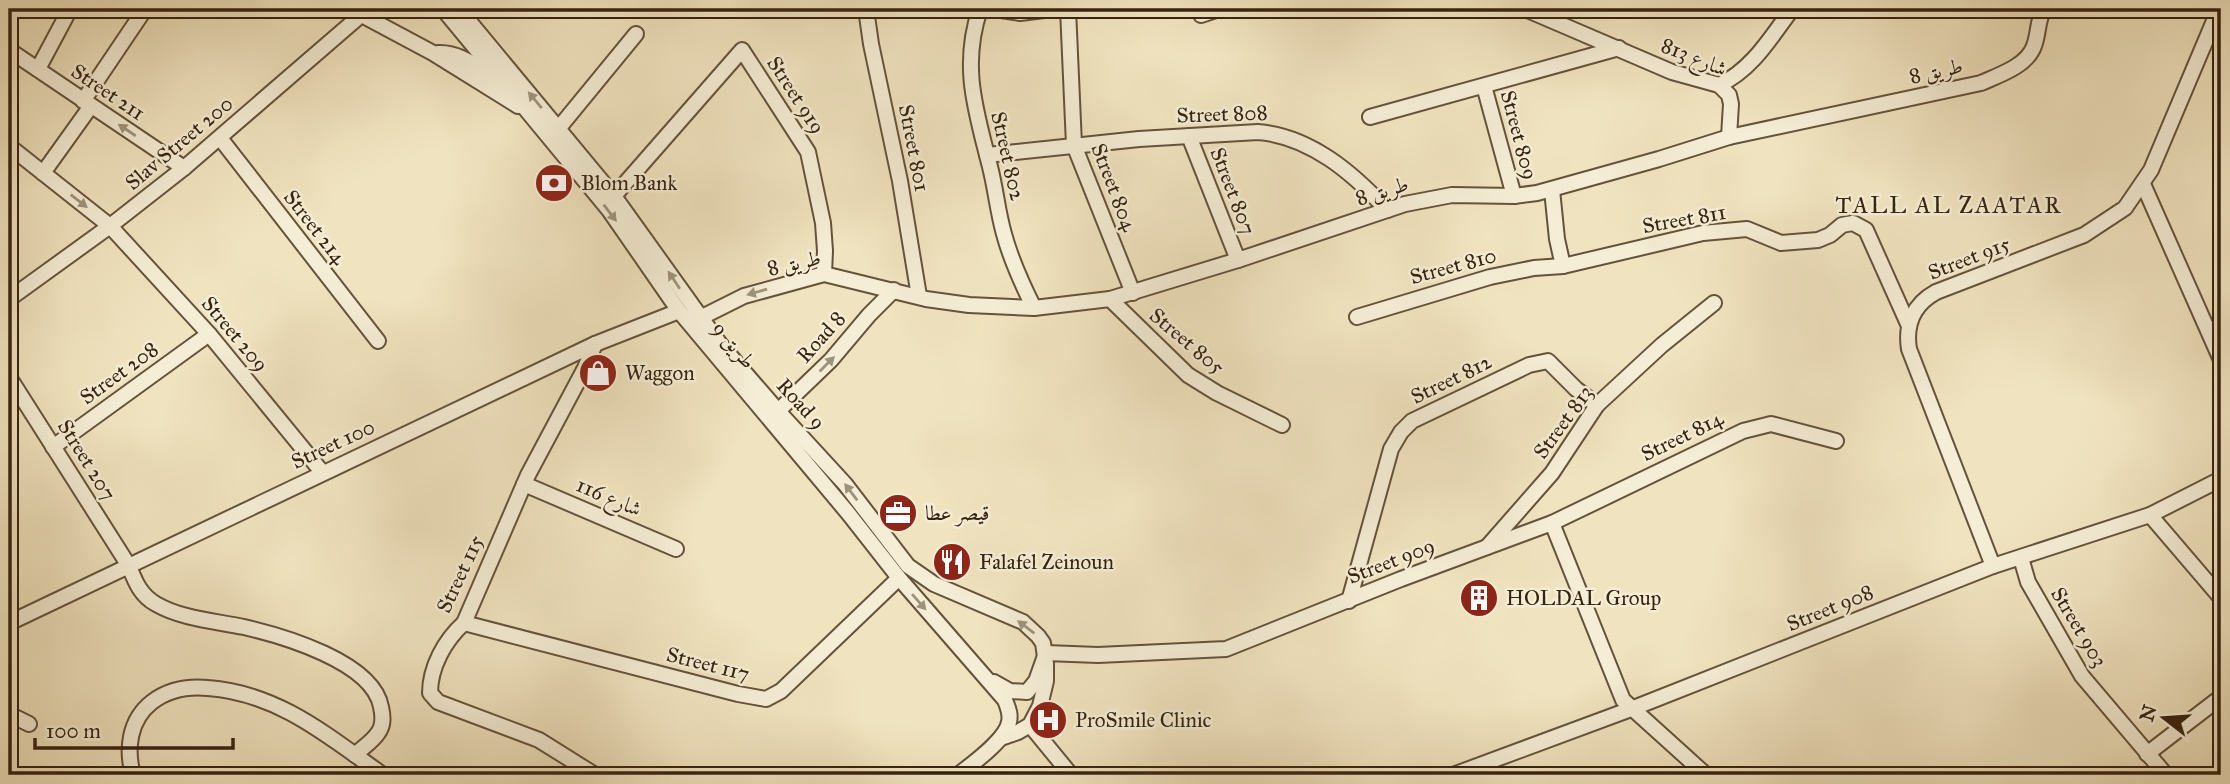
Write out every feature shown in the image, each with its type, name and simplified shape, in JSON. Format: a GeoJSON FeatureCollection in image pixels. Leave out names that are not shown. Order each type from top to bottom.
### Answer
{"type":"FeatureCollection","features":[{"type":"Feature","properties":{"kind":"street"},"geometry":{"type":"LineString","coordinates":[[38,69],[70,9]]}},
{"type":"Feature","properties":{"kind":"street"},"geometry":{"type":"LineString","coordinates":[[43,173],[145,9]]}},
{"type":"Feature","properties":{"kind":"street","name":"Street 801"},"geometry":{"type":"LineString","coordinates":[[866,9],[900,181],[919,296]]}},
{"type":"Feature","properties":{"kind":"street","name":"Street 802"},"geometry":{"type":"LineString","coordinates":[[980,9],[969,64],[975,112],[1004,234],[1016,271],[1034,308]]}},
{"type":"Feature","properties":{"kind":"street"},"geometry":{"type":"LineString","coordinates":[[995,9],[1020,13],[1052,9]]}},
{"type":"Feature","properties":{"kind":"street","name":"Street 804"},"geometry":{"type":"LineString","coordinates":[[1068,9],[1074,145],[1133,293]]}},
{"type":"Feature","properties":{"kind":"street"},"geometry":{"type":"LineString","coordinates":[[1201,15],[1219,9]]}},
{"type":"Feature","properties":{"kind":"street","name":"شارع 813"},"geometry":{"type":"LineString","coordinates":[[1525,9],[1672,72],[1719,85],[1729,95],[1731,104],[1729,137]]}},
{"type":"Feature","properties":{"kind":"street"},"geometry":{"type":"LineString","coordinates":[[1719,85],[1736,76],[1754,59],[1791,9]]}},
{"type":"Feature","properties":{"kind":"street","name":"طريق 8"},"geometry":{"type":"LineString","coordinates":[[699,318],[744,296],[824,274],[969,305],[1034,308],[1110,299],[1431,198],[1452,195],[1514,196],[1552,190],[1729,137],[1981,83],[2011,69],[2027,57],[2034,48],[2038,23],[2044,9]]}},
{"type":"Feature","properties":{"kind":"street","name":"Street 915"},"geometry":{"type":"LineString","coordinates":[[1909,327],[1919,304],[1927,297],[2084,235],[2124,208],[2143,184],[2161,149],[2219,9]]}},
{"type":"Feature","properties":{"kind":"street","name":"9 طريق"},"geometry":{"type":"LineString","coordinates":[[451,10],[506,85],[608,210],[679,311],[899,578],[997,690],[1009,711],[1009,725],[1001,738]]}},
{"type":"Feature","properties":{"kind":"street","name":"Road 9"},"geometry":{"type":"LineString","coordinates":[[451,10],[614,196],[699,318],[845,484],[908,566],[934,584],[1023,622],[1038,636],[1046,653]]}},
{"type":"Feature","properties":{"kind":"street"},"geometry":{"type":"LineString","coordinates":[[361,11],[529,113]]}},
{"type":"Feature","properties":{"kind":"street","name":"Slav Street 200"},"geometry":{"type":"LineString","coordinates":[[9,299],[184,168],[361,11]]}},
{"type":"Feature","properties":{"kind":"street"},"geometry":{"type":"LineString","coordinates":[[558,129],[636,34]]}},
{"type":"Feature","properties":{"kind":"street"},"geometry":{"type":"LineString","coordinates":[[1370,117],[1619,48]]}},
{"type":"Feature","properties":{"kind":"street","name":"Street 919"},"geometry":{"type":"LineString","coordinates":[[614,196],[742,50],[808,152],[822,223],[824,274]]}},
{"type":"Feature","properties":{"kind":"street"},"geometry":{"type":"LineString","coordinates":[[433,53],[449,53],[460,57],[506,85]]}},
{"type":"Feature","properties":{"kind":"street","name":"Street 211"},"geometry":{"type":"LineString","coordinates":[[11,57],[38,69],[184,168]]}},
{"type":"Feature","properties":{"kind":"street","name":"Street 809"},"geometry":{"type":"LineString","coordinates":[[1484,86],[1514,196]]}},
{"type":"Feature","properties":{"kind":"street","name":"Street 808"},"geometry":{"type":"LineString","coordinates":[[987,155],[1074,145],[1258,132],[1290,137],[1304,143],[1343,170],[1387,210]]}},
{"type":"Feature","properties":{"kind":"street","name":"Street 807"},"geometry":{"type":"LineString","coordinates":[[1189,136],[1238,260]]}},
{"type":"Feature","properties":{"kind":"street","name":"Street 214"},"geometry":{"type":"LineString","coordinates":[[220,138],[378,341]]}},
{"type":"Feature","properties":{"kind":"street","name":"Street 209"},"geometry":{"type":"LineString","coordinates":[[9,146],[110,226],[209,334],[322,472]]}},
{"type":"Feature","properties":{"kind":"street"},"geometry":{"type":"LineString","coordinates":[[2143,184],[2221,360]]}},
{"type":"Feature","properties":{"kind":"street"},"geometry":{"type":"LineString","coordinates":[[1552,190],[1563,266]]}},
{"type":"Feature","properties":{"kind":"street","name":"Street 811"},"geometry":{"type":"LineString","coordinates":[[1563,266],[1703,233],[1747,229],[1781,243],[1818,240],[1830,235],[1842,225],[1859,224],[1866,230],[1909,327]]}},
{"type":"Feature","properties":{"kind":"street","name":"Street 810"},"geometry":{"type":"LineString","coordinates":[[1357,317],[1469,282],[1534,268],[1563,266]]}},
{"type":"Feature","properties":{"kind":"street","name":"Road 8"},"geometry":{"type":"LineString","coordinates":[[778,411],[831,360],[894,290]]}},
{"type":"Feature","properties":{"kind":"street","name":"Street 805"},"geometry":{"type":"LineString","coordinates":[[1110,299],[1188,375],[1217,393],[1283,425]]}},
{"type":"Feature","properties":{"kind":"street","name":"Street 813"},"geometry":{"type":"LineString","coordinates":[[1486,548],[1552,472],[1597,405],[1662,345],[1714,303]]}},
{"type":"Feature","properties":{"kind":"street","name":"Street 100"},"geometry":{"type":"LineString","coordinates":[[9,623],[595,344],[679,311]]}},
{"type":"Feature","properties":{"kind":"street"},"geometry":{"type":"LineString","coordinates":[[1909,327],[1909,349],[1993,566]]}},
{"type":"Feature","properties":{"kind":"street","name":"Street 208"},"geometry":{"type":"LineString","coordinates":[[53,447],[209,334]]}},
{"type":"Feature","properties":{"kind":"street","name":"Street 115"},"geometry":{"type":"LineString","coordinates":[[595,344],[524,484],[464,623],[451,635],[440,654],[430,686],[432,697],[450,707],[539,740],[595,775]]}},
{"type":"Feature","properties":{"kind":"street","name":"Street 812"},"geometry":{"type":"LineString","coordinates":[[1349,601],[1391,449],[1401,432],[1412,421],[1529,365],[1548,361],[1597,405]]}},
{"type":"Feature","properties":{"kind":"street","name":"Street 207"},"geometry":{"type":"LineString","coordinates":[[9,377],[129,566],[143,594],[156,604],[195,618],[246,628],[315,649],[346,665],[368,681],[378,693],[383,721],[379,732],[355,755]]}},
{"type":"Feature","properties":{"kind":"street","name":"Street 814"},"geometry":{"type":"LineString","coordinates":[[1552,523],[1756,426],[1771,424],[1836,441]]}},
{"type":"Feature","properties":{"kind":"street","name":"Street 908"},"geometry":{"type":"LineString","coordinates":[[1453,775],[1631,709],[1993,566],[2150,515],[2221,479]]}},
{"type":"Feature","properties":{"kind":"street","name":"شارع 116"},"geometry":{"type":"LineString","coordinates":[[524,484],[676,549]]}},
{"type":"Feature","properties":{"kind":"street"},"geometry":{"type":"LineString","coordinates":[[2150,515],[2221,598]]}},
{"type":"Feature","properties":{"kind":"street"},"geometry":{"type":"LineString","coordinates":[[1552,523],[1617,689],[1631,709],[1706,775]]}},
{"type":"Feature","properties":{"kind":"street","name":"Street 909"},"geometry":{"type":"LineString","coordinates":[[1046,653],[1098,655],[1226,649],[1552,523]]}},
{"type":"Feature","properties":{"kind":"street","name":"Street 903"},"geometry":{"type":"LineString","coordinates":[[2021,558],[2028,582],[2082,676],[2166,775]]}},
{"type":"Feature","properties":{"kind":"street","name":"Street 117"},"geometry":{"type":"LineString","coordinates":[[464,623],[719,690],[766,699],[781,691],[899,578]]}},
{"type":"Feature","properties":{"kind":"street"},"geometry":{"type":"LineString","coordinates":[[984,677],[1010,691],[1027,692],[1036,681],[1046,653]]}},
{"type":"Feature","properties":{"kind":"street"},"geometry":{"type":"LineString","coordinates":[[958,775],[1001,738],[1030,725],[1044,693],[1046,653]]}},
{"type":"Feature","properties":{"kind":"street"},"geometry":{"type":"LineString","coordinates":[[133,775],[129,758],[130,740],[136,722],[146,707],[178,689],[197,687],[226,690],[278,706],[331,736],[383,775]]}},
{"type":"Feature","properties":{"kind":"street"},"geometry":{"type":"LineString","coordinates":[[2147,754],[2221,697]]}},
{"type":"Feature","properties":{"kind":"street"},"geometry":{"type":"LineString","coordinates":[[9,714],[29,724]]}},
{"type":"Feature","properties":{"kind":"street"},"geometry":{"type":"LineString","coordinates":[[1030,725],[1071,775]]}},
{"type":"Feature","properties":{"kind":"place","name":"Blom Bank"},"geometry":{"type":"Point","coordinates":[554,183]}},
{"type":"Feature","properties":{"kind":"place","name":"Waggon"},"geometry":{"type":"Point","coordinates":[598,373]}},
{"type":"Feature","properties":{"kind":"place","name":"قيصر عطا"},"geometry":{"type":"Point","coordinates":[898,513]}},
{"type":"Feature","properties":{"kind":"place","name":"Falafel Zeinoun"},"geometry":{"type":"Point","coordinates":[952,562]}},
{"type":"Feature","properties":{"kind":"place","name":"HOLDAL Group"},"geometry":{"type":"Point","coordinates":[1479,598]}},
{"type":"Feature","properties":{"kind":"place","name":"ProSmile Clinic"},"geometry":{"type":"Point","coordinates":[1048,720]}},
{"type":"Feature","properties":{"kind":"district","name":"TALL AL ZAATAR"},"geometry":{"type":"Point","coordinates":[1949,205]}}]}
